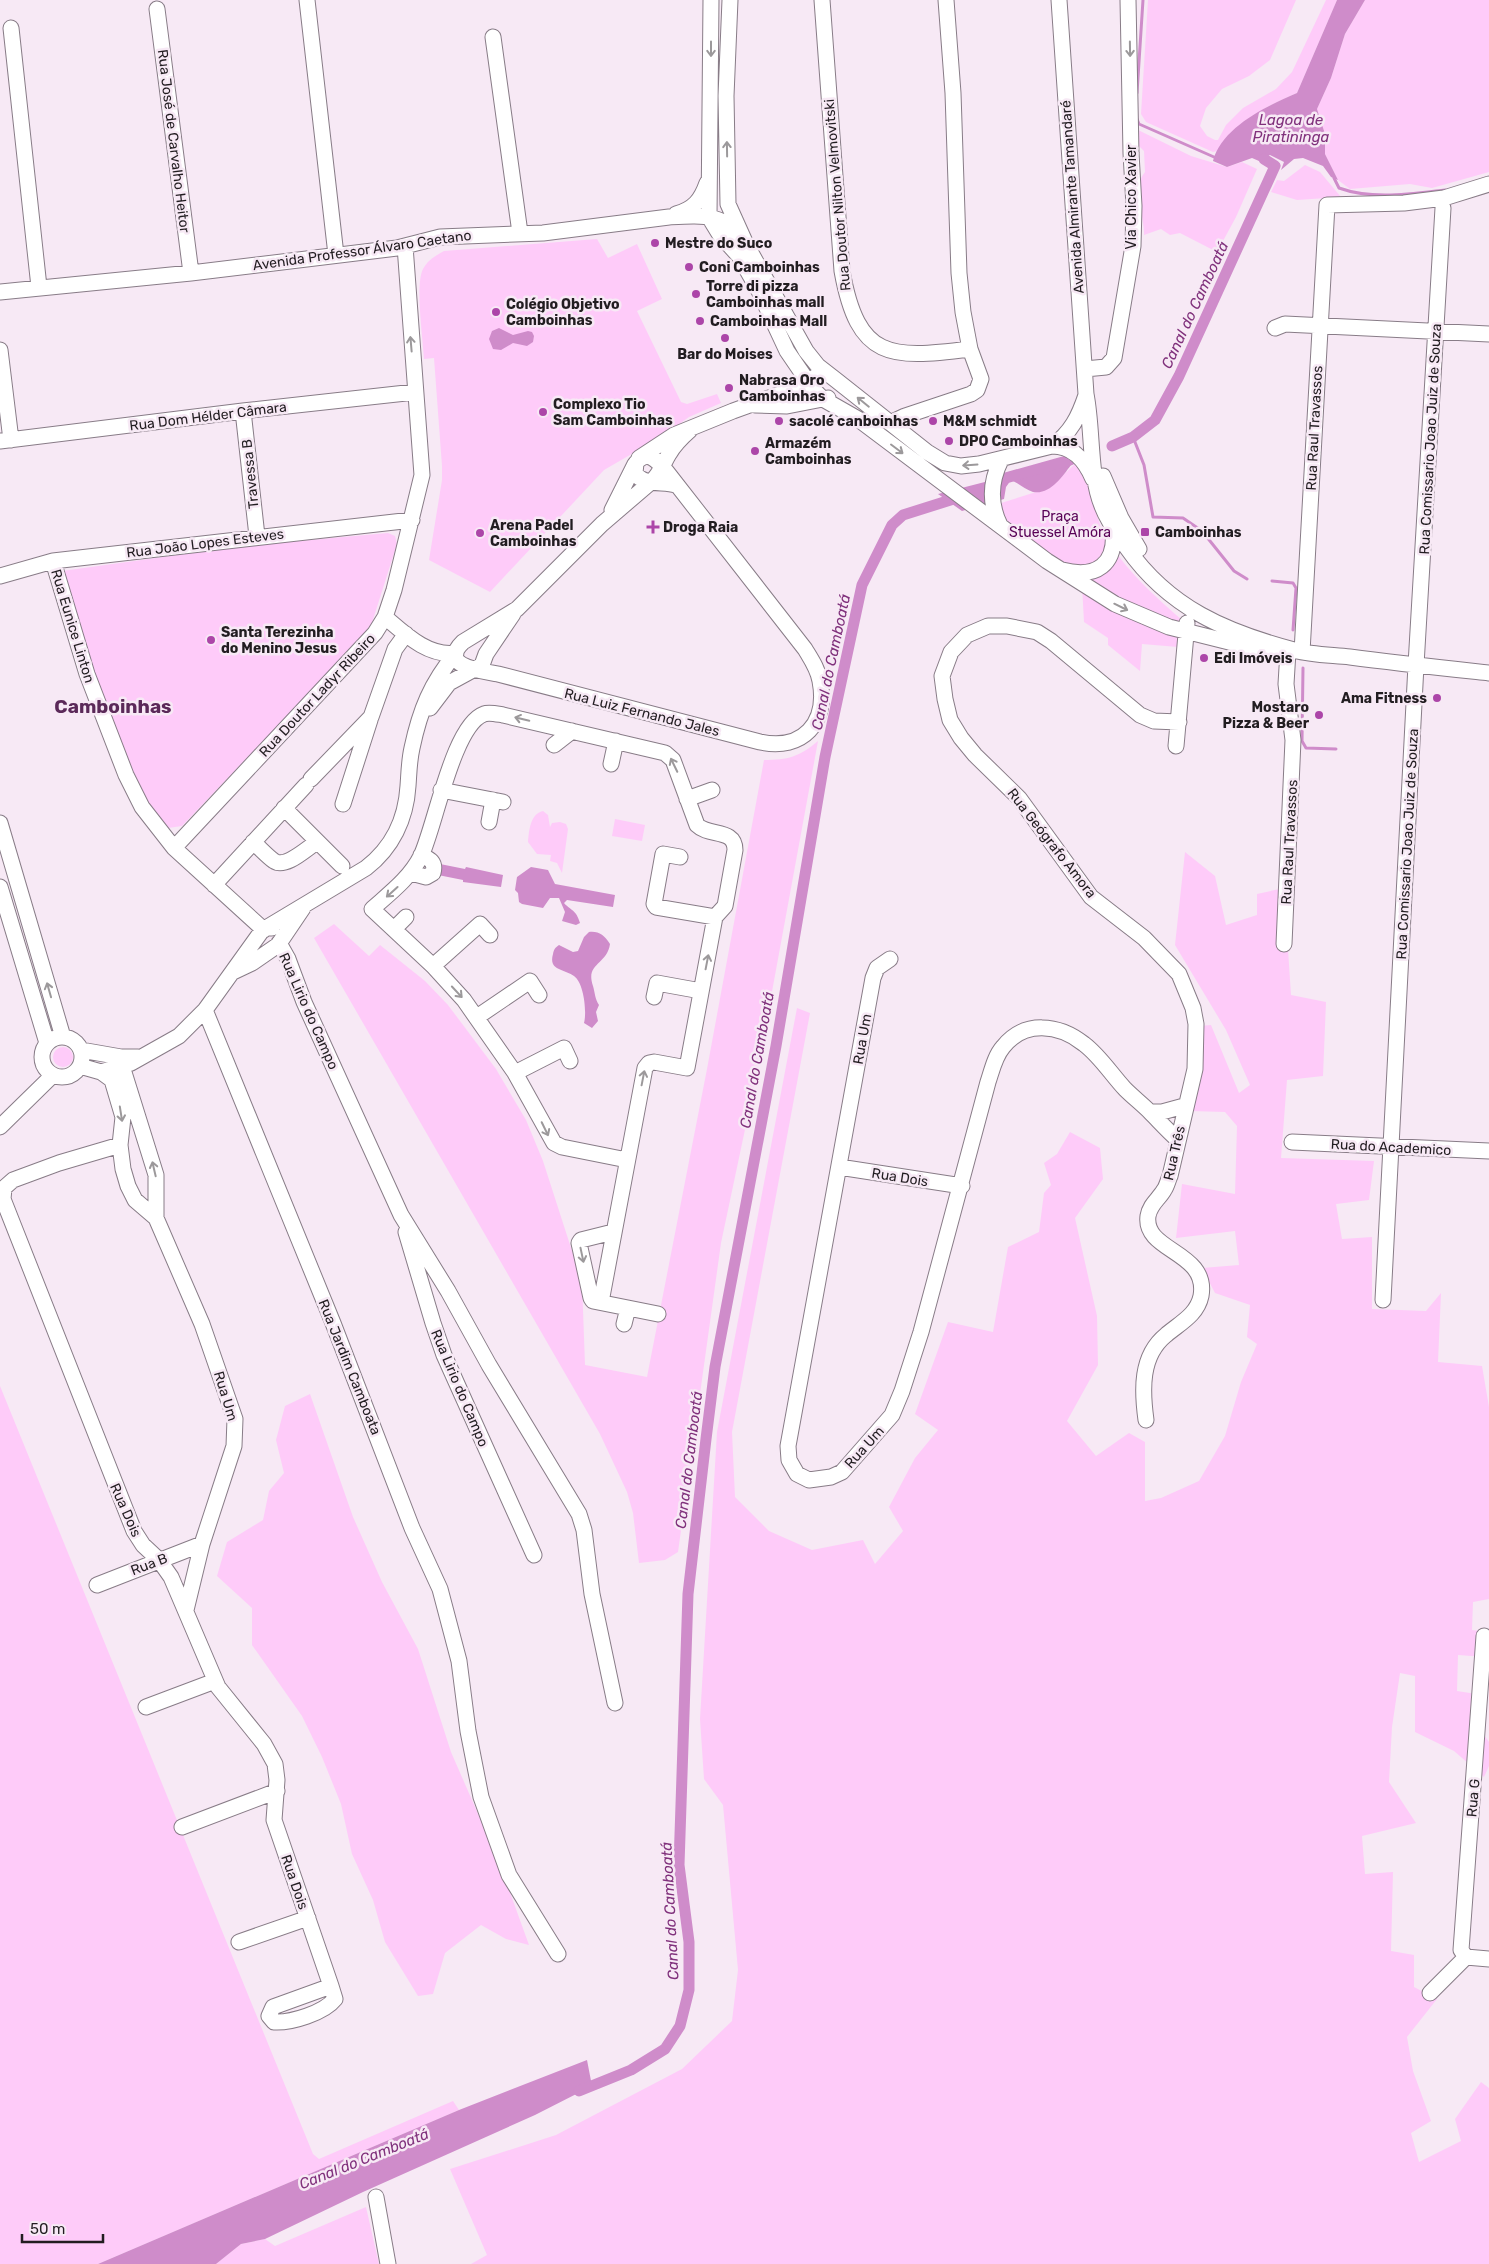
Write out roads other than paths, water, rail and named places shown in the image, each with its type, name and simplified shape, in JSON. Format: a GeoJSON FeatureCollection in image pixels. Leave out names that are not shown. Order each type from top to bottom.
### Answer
{"type":"FeatureCollection","features":[{"type":"Feature","properties":{"kind":"street"},"geometry":{"type":"LineString","coordinates":[[307,0],[336,255]]}},
{"type":"Feature","properties":{"kind":"street"},"geometry":{"type":"LineString","coordinates":[[711,0],[709,217],[720,235],[739,256],[759,291],[787,351],[809,383],[823,399],[858,419],[946,486],[986,508],[1000,525],[1058,568],[1115,604],[1153,622],[1186,632],[1249,647],[1295,651]]}},
{"type":"Feature","properties":{"kind":"street"},"geometry":{"type":"LineString","coordinates":[[730,0],[726,107],[727,197],[732,215],[746,244],[806,351],[818,366],[927,452],[945,463],[968,466],[999,465],[1052,446],[1063,447],[1078,455],[1087,466],[1096,485]]}},
{"type":"Feature","properties":{"kind":"street","name":"Rua Doutor Nilton Velmovitski"},"geometry":{"type":"LineString","coordinates":[[822,0],[842,271],[846,296],[854,318],[866,335],[880,346],[901,354],[923,354],[970,349]]}},
{"type":"Feature","properties":{"kind":"street"},"geometry":{"type":"LineString","coordinates":[[890,423],[970,394],[978,390],[982,379],[970,349],[962,312],[953,93],[946,0]]}},
{"type":"Feature","properties":{"kind":"street","name":"Avenida Almirante Tamandaré"},"geometry":{"type":"LineString","coordinates":[[1059,0],[1086,394],[1096,485],[1102,506],[1113,528],[1142,568],[1180,603],[1218,624],[1295,651],[1489,673]]}},
{"type":"Feature","properties":{"kind":"street","name":"Via Chico Xavier"},"geometry":{"type":"LineString","coordinates":[[1085,369],[1106,367],[1110,364],[1116,352],[1133,246],[1134,206],[1128,0]]}},
{"type":"Feature","properties":{"kind":"street","name":"Rua José de Carvalho Heitor"},"geometry":{"type":"LineString","coordinates":[[157,9],[191,272]]}},
{"type":"Feature","properties":{"kind":"street"},"geometry":{"type":"LineString","coordinates":[[11,28],[39,287]]}},
{"type":"Feature","properties":{"kind":"street"},"geometry":{"type":"LineString","coordinates":[[493,37],[520,233]]}},
{"type":"Feature","properties":{"kind":"street"},"geometry":{"type":"LineString","coordinates":[[710,105],[718,110],[726,107]]}},
{"type":"Feature","properties":{"kind":"street"},"geometry":{"type":"LineString","coordinates":[[667,217],[687,211],[696,204],[704,194],[709,176]]}},
{"type":"Feature","properties":{"kind":"street","name":"Rua Raul Travassos"},"geometry":{"type":"LineString","coordinates":[[1284,944],[1293,740],[1286,684],[1295,651],[1327,205],[1404,203],[1444,198],[1489,184]]}},
{"type":"Feature","properties":{"kind":"street","name":"Rua Comissario Joao Juiz de Souza"},"geometry":{"type":"LineString","coordinates":[[1383,1300],[1416,665],[1444,208]]}},
{"type":"Feature","properties":{"kind":"street"},"geometry":{"type":"LineString","coordinates":[[667,217],[699,223],[720,235]]}},
{"type":"Feature","properties":{"kind":"street","name":"Avenida Professor Álvaro Caetano"},"geometry":{"type":"LineString","coordinates":[[0,292],[336,255],[405,246],[440,237],[543,232],[667,217],[709,217],[733,226],[746,244]]}},
{"type":"Feature","properties":{"kind":"street","name":"Rua Doutor Ladyr Ribeiro"},"geometry":{"type":"LineString","coordinates":[[174,848],[376,633],[385,617],[412,520],[422,474],[405,246]]}},
{"type":"Feature","properties":{"kind":"street"},"geometry":{"type":"LineString","coordinates":[[1275,328],[1285,324],[1489,334]]}},
{"type":"Feature","properties":{"kind":"street"},"geometry":{"type":"LineString","coordinates":[[0,350],[5,441]]}},
{"type":"Feature","properties":{"kind":"street"},"geometry":{"type":"LineString","coordinates":[[602,524],[614,508],[637,461],[674,435],[809,383],[819,375],[833,378]]}},
{"type":"Feature","properties":{"kind":"street"},"geometry":{"type":"LineString","coordinates":[[751,405],[787,406],[823,399],[834,393],[833,378]]}},
{"type":"Feature","properties":{"kind":"street","name":"Rua Dom Hélder Câmara"},"geometry":{"type":"LineString","coordinates":[[5,441],[243,411],[415,392]]}},
{"type":"Feature","properties":{"kind":"street","name":"Avenida Almirante Tamandaré"},"geometry":{"type":"LineString","coordinates":[[1052,446],[1065,436],[1075,423],[1086,394]]}},
{"type":"Feature","properties":{"kind":"street","name":"Travessa B"},"geometry":{"type":"LineString","coordinates":[[243,411],[257,536]]}},
{"type":"Feature","properties":{"kind":"street"},"geometry":{"type":"LineString","coordinates":[[80,1066],[101,1072],[122,1066],[144,1057],[179,1036],[205,1010],[263,931],[376,860],[397,831],[406,802],[412,748],[430,689],[460,645],[517,609],[602,524],[651,482],[677,442],[690,430]]}},
{"type":"Feature","properties":{"kind":"street"},"geometry":{"type":"LineString","coordinates":[[1093,448],[1121,518],[1137,545],[1153,566],[1173,585],[1211,611],[1267,635],[1295,651]]}},
{"type":"Feature","properties":{"kind":"street"},"geometry":{"type":"LineString","coordinates":[[649,456],[662,467],[676,485],[642,481],[634,470],[637,461],[649,456]]}},
{"type":"Feature","properties":{"kind":"street"},"geometry":{"type":"LineString","coordinates":[[986,508],[999,465]]}},
{"type":"Feature","properties":{"kind":"street","name":"Rua Luiz Fernando Jales"},"geometry":{"type":"LineString","coordinates":[[474,669],[774,745],[800,740],[816,720],[821,697],[820,682],[815,666],[805,649],[685,493],[676,485]]}},
{"type":"Feature","properties":{"kind":"street","name":"Rua João Lopes Esteves"},"geometry":{"type":"LineString","coordinates":[[0,576],[53,561],[257,536],[412,520]]}},
{"type":"Feature","properties":{"kind":"street"},"geometry":{"type":"LineString","coordinates":[[1058,568],[1085,573],[1105,564],[1111,556],[1114,547],[1113,528]]}},
{"type":"Feature","properties":{"kind":"street","name":"Rua Eunice Linton"},"geometry":{"type":"LineString","coordinates":[[53,561],[87,674],[126,775],[142,807],[174,848],[263,931],[276,929],[280,935],[277,944]]}},
{"type":"Feature","properties":{"kind":"street"},"geometry":{"type":"LineString","coordinates":[[1176,746],[1187,618],[1185,610],[1180,603]]}},
{"type":"Feature","properties":{"kind":"street"},"geometry":{"type":"LineString","coordinates":[[418,726],[442,689],[482,665],[486,654],[496,643],[517,609]]}},
{"type":"Feature","properties":{"kind":"street"},"geometry":{"type":"LineString","coordinates":[[385,617],[424,647],[446,655],[456,653]]}},
{"type":"Feature","properties":{"kind":"street","name":"Rua Geógrafo Amora"},"geometry":{"type":"LineString","coordinates":[[1179,722],[1154,721],[1140,715],[1051,641],[1037,632],[1024,628],[988,626],[967,635],[951,652],[942,676],[950,720],[974,755],[1019,798],[1091,897],[1144,938],[1179,974],[1193,1008],[1196,1024],[1194,1068],[1184,1106]]}},
{"type":"Feature","properties":{"kind":"street"},"geometry":{"type":"LineString","coordinates":[[343,804],[395,649],[406,634]]}},
{"type":"Feature","properties":{"kind":"street"},"geometry":{"type":"LineString","coordinates":[[467,640],[480,642],[496,668],[510,678]]}},
{"type":"Feature","properties":{"kind":"street"},"geometry":{"type":"LineString","coordinates":[[456,653],[461,666],[474,669]]}},
{"type":"Feature","properties":{"kind":"street"},"geometry":{"type":"LineString","coordinates":[[601,1302],[612,1276],[613,1232],[628,1194],[627,1160],[643,1108],[645,1068],[648,1063],[654,1062],[687,1068],[715,917],[725,906],[735,850],[734,843],[727,835],[700,829],[673,760],[665,752],[503,715],[484,714],[476,719],[465,735],[441,790],[421,854],[433,862],[435,866],[433,873],[426,877],[411,873],[372,909],[433,966],[464,1000],[515,1073],[554,1143],[562,1147],[627,1160]]}},
{"type":"Feature","properties":{"kind":"street"},"geometry":{"type":"LineString","coordinates":[[214,885],[371,717]]}},
{"type":"Feature","properties":{"kind":"street"},"geometry":{"type":"LineString","coordinates":[[554,745],[572,731]]}},
{"type":"Feature","properties":{"kind":"street"},"geometry":{"type":"LineString","coordinates":[[611,764],[616,741]]}},
{"type":"Feature","properties":{"kind":"street"},"geometry":{"type":"LineString","coordinates":[[441,790],[498,801],[489,822]]}},
{"type":"Feature","properties":{"kind":"street"},"geometry":{"type":"LineString","coordinates":[[688,799],[712,790]]}},
{"type":"Feature","properties":{"kind":"street"},"geometry":{"type":"LineString","coordinates":[[284,808],[342,866]]}},
{"type":"Feature","properties":{"kind":"street"},"geometry":{"type":"LineString","coordinates":[[0,823],[63,1037]]}},
{"type":"Feature","properties":{"kind":"street"},"geometry":{"type":"LineString","coordinates":[[253,842],[275,862],[280,863],[290,860],[317,842]]}},
{"type":"Feature","properties":{"kind":"street"},"geometry":{"type":"LineString","coordinates":[[680,857],[663,854],[654,904],[656,906],[715,917]]}},
{"type":"Feature","properties":{"kind":"street"},"geometry":{"type":"LineString","coordinates":[[0,887],[6,933],[47,1043],[42,1059],[50,1072],[65,1077],[76,1071],[80,1066],[82,1058],[81,1050],[74,1040],[57,1037],[47,1043]]}},
{"type":"Feature","properties":{"kind":"street"},"geometry":{"type":"LineString","coordinates":[[233,972],[252,963],[277,944],[304,907]]}},
{"type":"Feature","properties":{"kind":"street"},"geometry":{"type":"LineString","coordinates":[[394,929],[406,917]]}},
{"type":"Feature","properties":{"kind":"street"},"geometry":{"type":"LineString","coordinates":[[433,966],[480,924],[490,935]]}},
{"type":"Feature","properties":{"kind":"street"},"geometry":{"type":"LineString","coordinates":[[6,933],[30,926]]}},
{"type":"Feature","properties":{"kind":"street","name":"Rua Lirio do Campo"},"geometry":{"type":"LineString","coordinates":[[277,944],[288,959],[304,1002],[401,1215],[448,1291],[489,1365],[578,1514],[584,1530],[592,1594],[615,1702]]}},
{"type":"Feature","properties":{"kind":"street","name":"Rua Um"},"geometry":{"type":"LineString","coordinates":[[890,958],[877,968],[873,978],[838,1167],[788,1446],[789,1460],[797,1474],[809,1480],[820,1480],[842,1472],[892,1415],[902,1391],[921,1332],[995,1062],[1003,1047],[1027,1028],[1056,1029],[1071,1034],[1085,1044],[1125,1089],[1177,1138]]}},
{"type":"Feature","properties":{"kind":"street"},"geometry":{"type":"LineString","coordinates":[[477,1017],[530,981],[539,995]]}},
{"type":"Feature","properties":{"kind":"street"},"geometry":{"type":"LineString","coordinates":[[654,996],[657,983],[701,992]]}},
{"type":"Feature","properties":{"kind":"street","name":"Rua Jardim Camboata"},"geometry":{"type":"LineString","coordinates":[[205,1010],[333,1323],[412,1528],[440,1589],[459,1661],[468,1731],[481,1797],[510,1875],[558,1954]]}},
{"type":"Feature","properties":{"kind":"street"},"geometry":{"type":"LineString","coordinates":[[515,1073],[564,1048],[570,1061]]}},
{"type":"Feature","properties":{"kind":"street"},"geometry":{"type":"LineString","coordinates":[[81,1050],[121,1057],[144,1057]]}},
{"type":"Feature","properties":{"kind":"street","name":"Rua Um"},"geometry":{"type":"LineString","coordinates":[[122,1066],[156,1175],[156,1218],[202,1324],[235,1419],[234,1446],[202,1544],[186,1610]]}},
{"type":"Feature","properties":{"kind":"street"},"geometry":{"type":"LineString","coordinates":[[0,1127],[22,1105],[35,1082],[50,1072]]}},
{"type":"Feature","properties":{"kind":"street","name":"Rua Um"},"geometry":{"type":"LineString","coordinates":[[101,1072],[112,1080],[124,1117],[120,1145],[123,1169],[131,1194],[145,1210],[156,1218]]}},
{"type":"Feature","properties":{"kind":"street"},"geometry":{"type":"LineString","coordinates":[[1150,1112],[1162,1112],[1184,1106]]}},
{"type":"Feature","properties":{"kind":"street","name":"Rua Três"},"geometry":{"type":"LineString","coordinates":[[1146,1420],[1143,1397],[1144,1372],[1152,1353],[1164,1336],[1196,1310],[1201,1296],[1201,1282],[1196,1270],[1191,1264],[1156,1239],[1148,1228],[1148,1215],[1153,1203],[1165,1190],[1184,1106]]}},
{"type":"Feature","properties":{"kind":"street","name":"Rua do Academico"},"geometry":{"type":"LineString","coordinates":[[1292,1142],[1489,1151]]}},
{"type":"Feature","properties":{"kind":"street","name":"Rua Dois"},"geometry":{"type":"LineString","coordinates":[[120,1145],[59,1163],[13,1180],[4,1188],[3,1198],[134,1531],[148,1551],[160,1560],[171,1577],[215,1681],[264,1744],[275,1764],[277,1791],[274,1820],[331,1986]]}},
{"type":"Feature","properties":{"kind":"street","name":"Rua Dois"},"geometry":{"type":"LineString","coordinates":[[838,1167],[962,1186]]}},
{"type":"Feature","properties":{"kind":"street","name":"Rua Lirio do Campo"},"geometry":{"type":"LineString","coordinates":[[401,1215],[432,1323],[444,1355],[534,1555]]}},
{"type":"Feature","properties":{"kind":"street"},"geometry":{"type":"LineString","coordinates":[[613,1232],[581,1240],[591,1298],[593,1301],[658,1314]]}},
{"type":"Feature","properties":{"kind":"street"},"geometry":{"type":"LineString","coordinates":[[624,1324],[628,1308]]}},
{"type":"Feature","properties":{"kind":"street","name":"Rua B"},"geometry":{"type":"LineString","coordinates":[[97,1585],[202,1544]]}},
{"type":"Feature","properties":{"kind":"street","name":"Rua G"},"geometry":{"type":"LineString","coordinates":[[1466,1957],[1461,1950],[1483,1739],[1484,1636]]}},
{"type":"Feature","properties":{"kind":"street"},"geometry":{"type":"LineString","coordinates":[[146,1707],[215,1681]]}},
{"type":"Feature","properties":{"kind":"street"},"geometry":{"type":"LineString","coordinates":[[182,1827],[277,1791]]}},
{"type":"Feature","properties":{"kind":"street"},"geometry":{"type":"LineString","coordinates":[[256,1799],[274,1820]]}},
{"type":"Feature","properties":{"kind":"street"},"geometry":{"type":"LineString","coordinates":[[238,1942],[308,1918]]}},
{"type":"Feature","properties":{"kind":"street"},"geometry":{"type":"LineString","coordinates":[[1430,1993],[1466,1957],[1489,1960]]}},
{"type":"Feature","properties":{"kind":"street"},"geometry":{"type":"LineString","coordinates":[[376,2197],[388,2264]]}},
{"type":"Feature","properties":{"kind":"water","name":"Lagoa de Piratininga"},"geometry":{"type":"Polygon","coordinates":[[[1337,0],[1365,0],[1345,34],[1331,78],[1317,109],[1325,134],[1325,154],[1338,180],[1331,177],[1323,166],[1303,158],[1294,159],[1281,170],[1284,162],[1270,155],[1259,161],[1252,158],[1227,167],[1213,161],[1218,149],[1226,138],[1247,119],[1272,104],[1297,93],[1337,0]]]}},
{"type":"Feature","properties":{"kind":"water"},"geometry":{"type":"Polygon","coordinates":[[[499,328],[513,335],[528,331],[532,332],[534,336],[533,342],[527,346],[513,343],[501,350],[493,349],[489,339],[492,331],[499,328]]]}},
{"type":"Feature","properties":{"kind":"water"},"geometry":{"type":"Polygon","coordinates":[[[1070,460],[1071,465],[1064,475],[1045,491],[1033,492],[1011,480],[1006,487],[1004,499],[962,511],[938,494],[1070,460]]]}},
{"type":"Feature","properties":{"kind":"water"},"geometry":{"type":"Polygon","coordinates":[[[440,864],[465,869],[466,867],[503,875],[501,887],[463,882],[463,880],[438,875],[440,864]]]}},
{"type":"Feature","properties":{"kind":"water"},"geometry":{"type":"Polygon","coordinates":[[[531,867],[548,870],[555,884],[615,895],[613,907],[567,900],[564,903],[575,913],[580,923],[576,925],[562,921],[565,912],[559,898],[550,898],[543,908],[522,904],[519,902],[518,893],[515,890],[517,877],[531,867]]]}},
{"type":"Feature","properties":{"kind":"water"},"geometry":{"type":"Polygon","coordinates":[[[589,932],[601,934],[610,944],[605,956],[592,973],[591,978],[599,1005],[596,1012],[598,1021],[592,1028],[584,1023],[584,998],[580,985],[574,976],[555,967],[552,960],[554,950],[559,945],[573,952],[578,951],[584,937],[589,932]]]}},
{"type":"Feature","properties":{"kind":"water"},"geometry":{"type":"Polygon","coordinates":[[[587,2060],[592,2086],[535,2115],[363,2192],[265,2239],[241,2244],[216,2264],[98,2264],[459,2110],[587,2060]]]}},
{"type":"Feature","properties":{"kind":"waterway"},"geometry":{"type":"LineString","coordinates":[[1137,93],[1143,0]]}},
{"type":"Feature","properties":{"kind":"waterway"},"geometry":{"type":"LineString","coordinates":[[1137,119],[1139,124],[1214,157]]}},
{"type":"Feature","properties":{"kind":"waterway","name":"Canal do Camboatá"},"geometry":{"type":"LineString","coordinates":[[1112,446],[1133,437],[1155,420],[1179,376],[1275,166],[1264,159]]}},
{"type":"Feature","properties":{"kind":"waterway"},"geometry":{"type":"LineString","coordinates":[[1334,178],[1339,188],[1365,194],[1391,195],[1445,190]]}},
{"type":"Feature","properties":{"kind":"waterway"},"geometry":{"type":"LineString","coordinates":[[1133,437],[1144,465],[1153,517],[1183,518],[1202,531],[1234,571],[1247,579]]}},
{"type":"Feature","properties":{"kind":"waterway","name":"Canal do Camboatá"},"geometry":{"type":"LineString","coordinates":[[1002,479],[1070,460]]}},
{"type":"Feature","properties":{"kind":"waterway","name":"Canal do Camboatá"},"geometry":{"type":"LineString","coordinates":[[579,2091],[631,2070],[665,2049],[680,2026],[689,1990],[689,1942],[679,1865],[688,1594],[715,1367],[776,1046],[825,757],[862,585],[892,525],[903,515],[960,497]]}},
{"type":"Feature","properties":{"kind":"waterway"},"geometry":{"type":"LineString","coordinates":[[1272,581],[1293,583],[1296,588],[1293,630]]}},
{"type":"Feature","properties":{"kind":"waterway"},"geometry":{"type":"LineString","coordinates":[[1303,668],[1302,741],[1306,748],[1336,749]]}},
{"type":"Feature","properties":{"kind":"place","name":"Mestre do Suco"},"geometry":{"type":"Point","coordinates":[655,243]}},
{"type":"Feature","properties":{"kind":"place","name":"Coni Camboinhas"},"geometry":{"type":"Point","coordinates":[689,267]}},
{"type":"Feature","properties":{"kind":"place","name":"Torre di pizza Camboinhas mall"},"geometry":{"type":"Point","coordinates":[696,294]}},
{"type":"Feature","properties":{"kind":"place","name":"Colégio Objetivo Camboinhas"},"geometry":{"type":"Point","coordinates":[496,312]}},
{"type":"Feature","properties":{"kind":"place","name":"Camboinhas Mall"},"geometry":{"type":"Point","coordinates":[700,321]}},
{"type":"Feature","properties":{"kind":"place","name":"Bar do Moises"},"geometry":{"type":"Point","coordinates":[725,338]}},
{"type":"Feature","properties":{"kind":"place","name":"Nabrasa Oro Camboinhas"},"geometry":{"type":"Point","coordinates":[729,388]}},
{"type":"Feature","properties":{"kind":"place","name":"Complexo Tio Sam Camboinhas"},"geometry":{"type":"Point","coordinates":[543,412]}},
{"type":"Feature","properties":{"kind":"place","name":"sacolé canboinhas"},"geometry":{"type":"Point","coordinates":[779,421]}},
{"type":"Feature","properties":{"kind":"place","name":"M&M schmidt"},"geometry":{"type":"Point","coordinates":[933,421]}},
{"type":"Feature","properties":{"kind":"place","name":"DPO Camboinhas"},"geometry":{"type":"Point","coordinates":[949,441]}},
{"type":"Feature","properties":{"kind":"place","name":"Armazém Camboinhas"},"geometry":{"type":"Point","coordinates":[755,451]}},
{"type":"Feature","properties":{"kind":"place","name":"Droga Raia"},"geometry":{"type":"Point","coordinates":[653,527]}},
{"type":"Feature","properties":{"kind":"place","name":"Camboinhas"},"geometry":{"type":"Point","coordinates":[1145,532]}},
{"type":"Feature","properties":{"kind":"place","name":"Arena Padel Camboinhas"},"geometry":{"type":"Point","coordinates":[480,533]}},
{"type":"Feature","properties":{"kind":"place","name":"Santa Terezinha do Menino Jesus"},"geometry":{"type":"Point","coordinates":[211,640]}},
{"type":"Feature","properties":{"kind":"place","name":"Edi Imóveis"},"geometry":{"type":"Point","coordinates":[1204,658]}},
{"type":"Feature","properties":{"kind":"place","name":"Ama Fitness"},"geometry":{"type":"Point","coordinates":[1437,698]}},
{"type":"Feature","properties":{"kind":"place","name":"Mostaro Pizza & Beer"},"geometry":{"type":"Point","coordinates":[1319,715]}},
{"type":"Feature","properties":{"kind":"district","name":"Camboinhas"},"geometry":{"type":"Point","coordinates":[113,706]}},
{"type":"Feature","properties":{"kind":"park label","name":"Praça Stuessel Amóra"},"geometry":{"type":"Point","coordinates":[1060,524]}}]}
